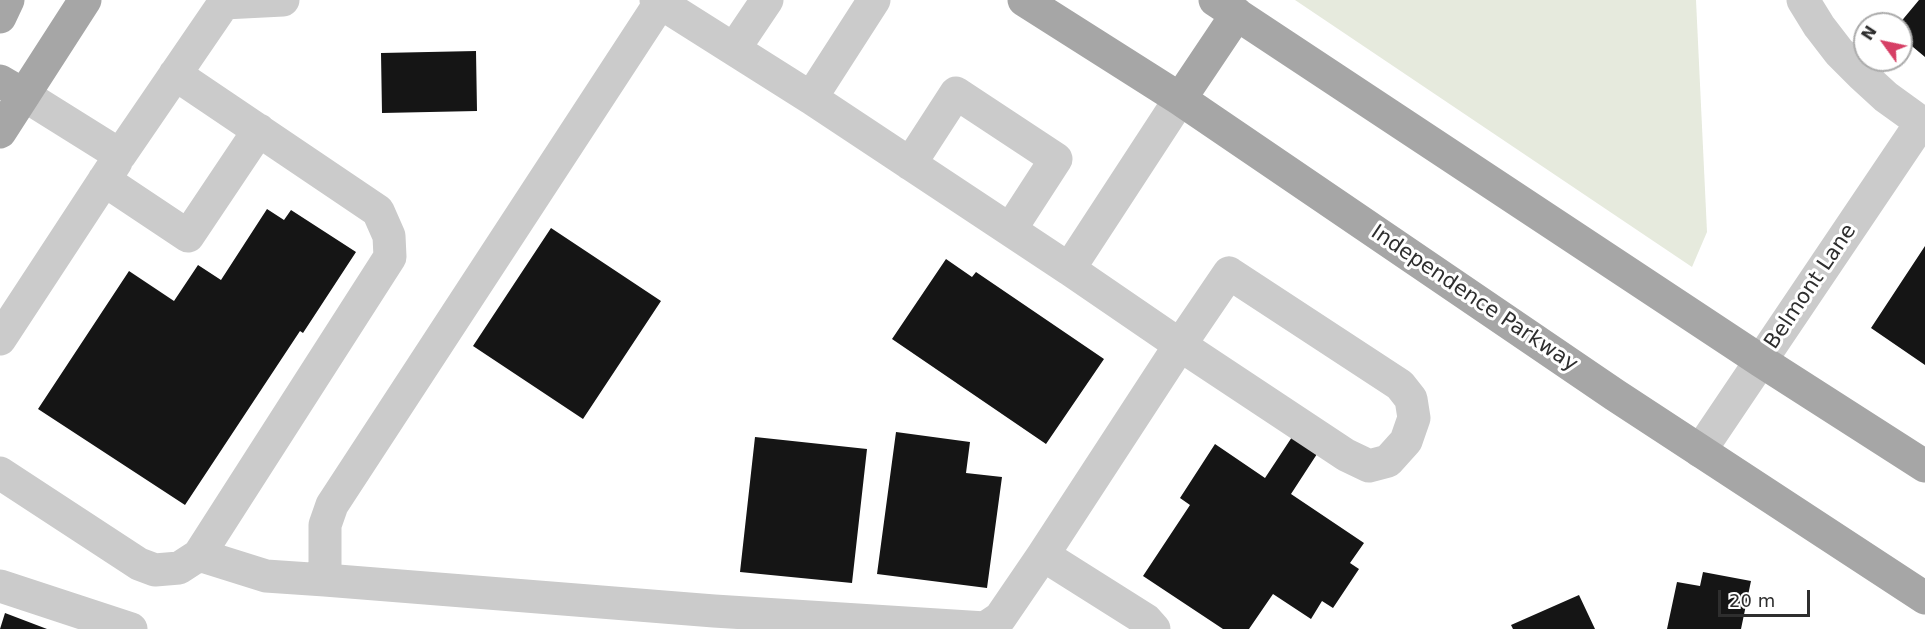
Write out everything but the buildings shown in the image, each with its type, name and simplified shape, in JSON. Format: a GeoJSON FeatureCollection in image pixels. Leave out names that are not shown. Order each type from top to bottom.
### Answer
{"type":"FeatureCollection","features":[{"type":"Feature","properties":{"kind":"main road"},"geometry":{"type":"LineString","coordinates":[[0,17],[8,0]]}},
{"type":"Feature","properties":{"kind":"main road"},"geometry":{"type":"LineString","coordinates":[[0,132],[12,88],[85,0]]}},
{"type":"Feature","properties":{"kind":"main road","name":"Independence Parkway"},"geometry":{"type":"LineString","coordinates":[[1024,0],[1180,99],[1605,388],[1925,598]]}},
{"type":"Feature","properties":{"kind":"main road"},"geometry":{"type":"LineString","coordinates":[[1180,99],[1226,7],[1761,361],[1925,466]]}},
{"type":"Feature","properties":{"kind":"street"},"geometry":{"type":"LineString","coordinates":[[0,339],[112,167],[226,2],[283,0]]}},
{"type":"Feature","properties":{"kind":"street"},"geometry":{"type":"LineString","coordinates":[[734,50],[767,0]]}},
{"type":"Feature","properties":{"kind":"street"},"geometry":{"type":"LineString","coordinates":[[811,98],[874,0]]}},
{"type":"Feature","properties":{"kind":"street"},"geometry":{"type":"LineString","coordinates":[[1803,0],[1819,26],[1862,75],[1886,97],[1923,124]]}},
{"type":"Feature","properties":{"kind":"street"},"geometry":{"type":"LineString","coordinates":[[199,555],[266,576],[714,611],[985,628],[1000,618],[1180,345],[1229,273],[1400,385],[1411,399],[1414,418],[1406,441],[1388,461],[1369,466],[1346,455],[1180,345],[1069,269],[811,98],[658,1],[332,505],[325,525],[326,579]]}},
{"type":"Feature","properties":{"kind":"street"},"geometry":{"type":"LineString","coordinates":[[0,473],[139,564],[155,570],[179,568],[199,555],[390,257],[389,236],[378,211],[175,74]]}},
{"type":"Feature","properties":{"kind":"street"},"geometry":{"type":"LineString","coordinates":[[12,88],[112,167],[188,237],[260,130]]}},
{"type":"Feature","properties":{"kind":"street"},"geometry":{"type":"LineString","coordinates":[[910,164],[956,93],[1056,159],[1010,230]]}},
{"type":"Feature","properties":{"kind":"street"},"geometry":{"type":"LineString","coordinates":[[1069,269],[1180,99]]}},
{"type":"Feature","properties":{"kind":"street","name":"Belmont Lane"},"geometry":{"type":"LineString","coordinates":[[1700,450],[1923,124]]}},
{"type":"Feature","properties":{"kind":"street"},"geometry":{"type":"LineString","coordinates":[[1043,555],[1146,620],[1154,629]]}},
{"type":"Feature","properties":{"kind":"street"},"geometry":{"type":"LineString","coordinates":[[0,586],[131,629]]}},
{"type":"Feature","properties":{"kind":"shaded area"},"geometry":{"type":"Polygon","coordinates":[[[1295,0],[1696,0],[1707,232],[1692,267],[1295,0]]]}}]}
